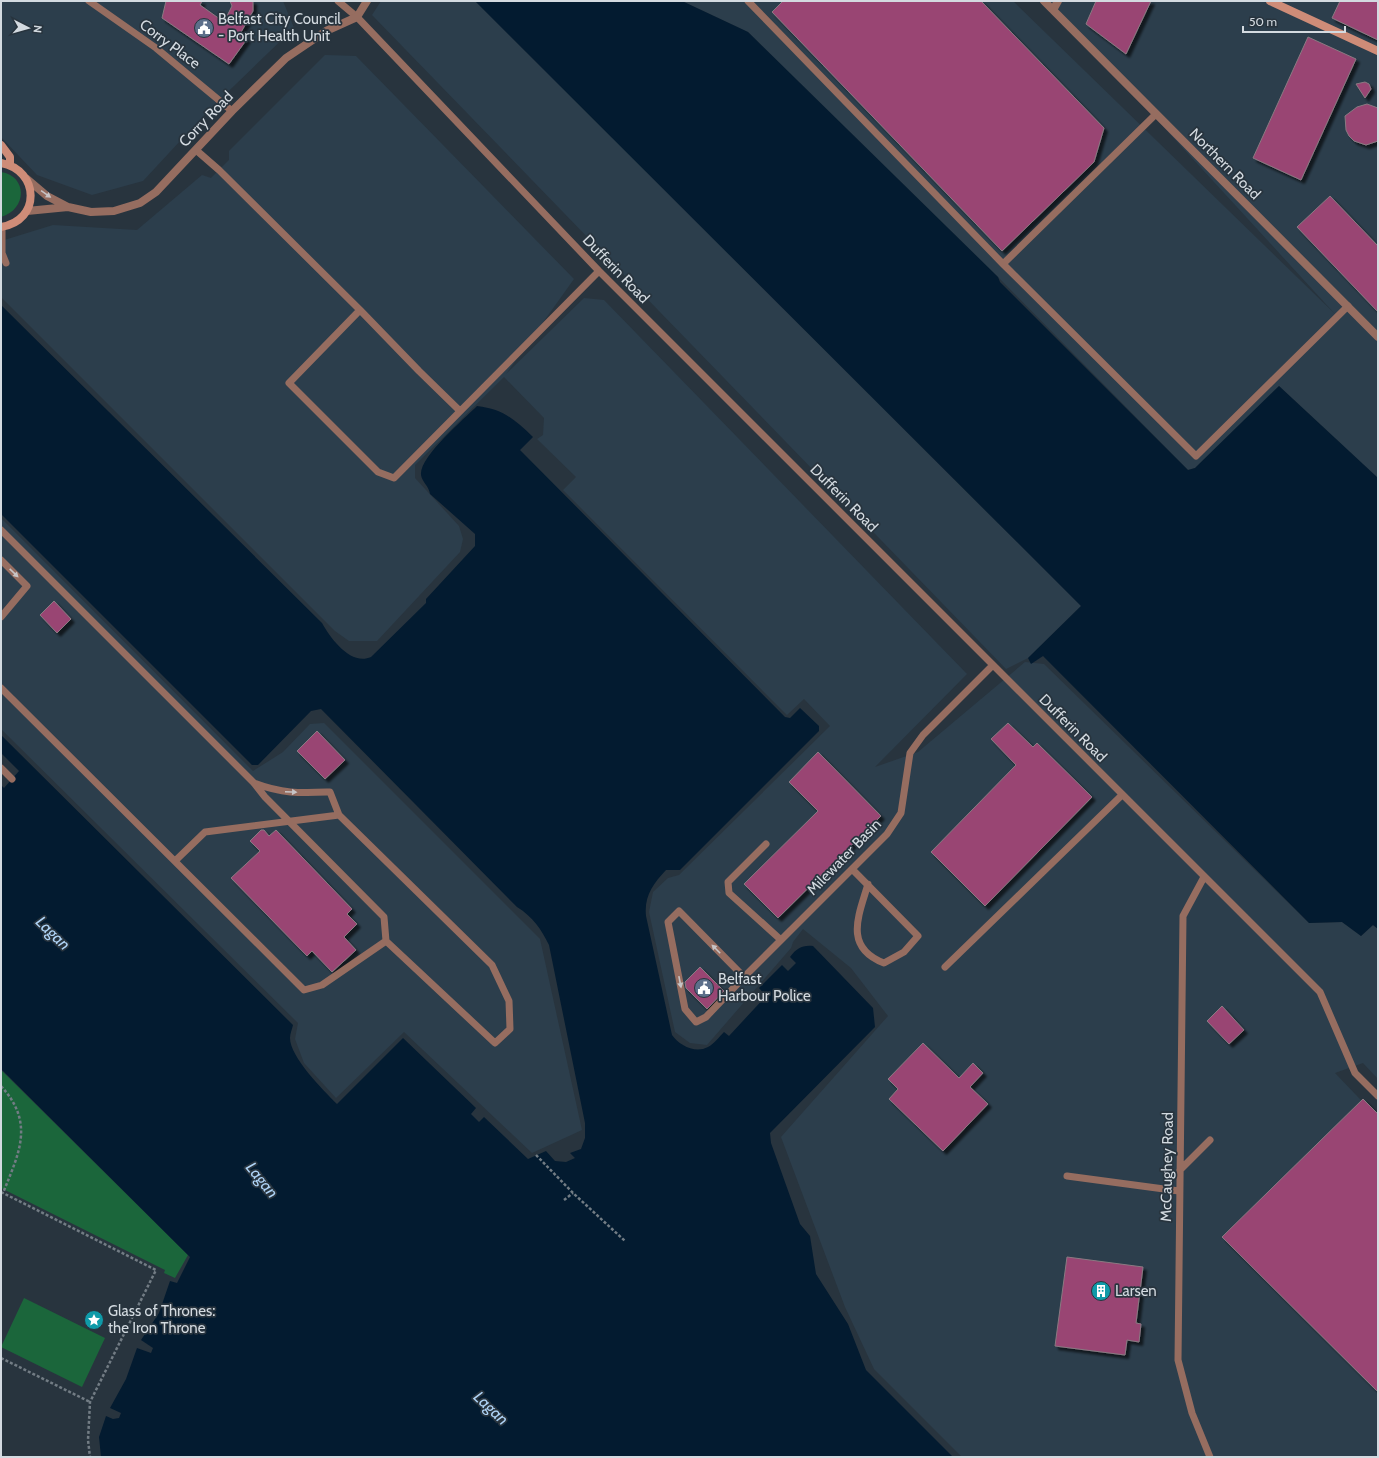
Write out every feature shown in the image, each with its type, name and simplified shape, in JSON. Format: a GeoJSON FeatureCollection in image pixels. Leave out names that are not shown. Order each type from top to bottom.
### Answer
{"type":"FeatureCollection","features":[{"type":"Feature","properties":{"kind":"street"},"geometry":{"type":"LineString","coordinates":[[357,17],[367,1]]}},
{"type":"Feature","properties":{"kind":"street","name":"Northern Road"},"geometry":{"type":"LineString","coordinates":[[1044,1],[1378,337]]}},
{"type":"Feature","properties":{"kind":"street"},"geometry":{"type":"LineString","coordinates":[[1053,10],[1058,1]]}},
{"type":"Feature","properties":{"kind":"street"},"geometry":{"type":"LineString","coordinates":[[1270,1],[1378,51]]}},
{"type":"Feature","properties":{"kind":"street","name":"Corry Road"},"geometry":{"type":"LineString","coordinates":[[27,179],[47,196],[68,207],[91,212],[102,212],[127,208],[140,203],[156,192],[286,58],[326,31],[357,17]]}},
{"type":"Feature","properties":{"kind":"street"},"geometry":{"type":"LineString","coordinates":[[1,146],[10,157],[10,165]]}},
{"type":"Feature","properties":{"kind":"street"},"geometry":{"type":"LineString","coordinates":[[1,163],[10,165],[20,171],[27,179],[30,190],[30,201],[26,211],[16,222],[1,227]]}},
{"type":"Feature","properties":{"kind":"street","name":"Corry Road"},"geometry":{"type":"LineString","coordinates":[[26,211],[68,207]]}},
{"type":"Feature","properties":{"kind":"lane","name":"Corry Place"},"geometry":{"type":"LineString","coordinates":[[89,1],[156,48],[232,112]]}},
{"type":"Feature","properties":{"kind":"lane","name":"Dufferin Road"},"geometry":{"type":"LineString","coordinates":[[338,1],[357,17],[599,271],[1320,992],[1355,1073],[1378,1096]]}},
{"type":"Feature","properties":{"kind":"lane"},"geometry":{"type":"LineString","coordinates":[[748,1],[1003,264],[1196,456],[1348,306]]}},
{"type":"Feature","properties":{"kind":"lane"},"geometry":{"type":"LineString","coordinates":[[1003,264],[1156,114]]}},
{"type":"Feature","properties":{"kind":"lane"},"geometry":{"type":"LineString","coordinates":[[196,150],[219,170],[460,411]]}},
{"type":"Feature","properties":{"kind":"lane"},"geometry":{"type":"LineString","coordinates":[[1,227],[2,253],[6,263]]}},
{"type":"Feature","properties":{"kind":"lane"},"geometry":{"type":"LineString","coordinates":[[360,310],[289,383],[378,472],[394,478],[599,271]]}},
{"type":"Feature","properties":{"kind":"lane"},"geometry":{"type":"LineString","coordinates":[[1,530],[254,782],[264,797],[291,822],[384,917],[386,941],[495,1043],[510,1029],[509,1001],[492,965],[339,814],[330,792],[289,793],[274,790],[254,782]]}},
{"type":"Feature","properties":{"kind":"lane"},"geometry":{"type":"LineString","coordinates":[[1,560],[27,586],[1,616]]}},
{"type":"Feature","properties":{"kind":"lane","name":"Milewater Basin"},"geometry":{"type":"LineString","coordinates":[[744,977],[679,911],[668,922],[685,1009],[696,1022],[706,1018],[744,977],[887,834],[901,813],[910,753],[922,734],[993,665]]}},
{"type":"Feature","properties":{"kind":"lane"},"geometry":{"type":"LineString","coordinates":[[1,688],[304,990],[322,985],[386,941]]}},
{"type":"Feature","properties":{"kind":"lane"},"geometry":{"type":"LineString","coordinates":[[1,768],[12,779]]}},
{"type":"Feature","properties":{"kind":"lane"},"geometry":{"type":"LineString","coordinates":[[946,967],[1122,795]]}},
{"type":"Feature","properties":{"kind":"lane"},"geometry":{"type":"LineString","coordinates":[[175,861],[205,832],[291,822],[339,814]]}},
{"type":"Feature","properties":{"kind":"lane"},"geometry":{"type":"LineString","coordinates":[[766,844],[728,882],[729,893],[781,940]]}},
{"type":"Feature","properties":{"kind":"lane"},"geometry":{"type":"LineString","coordinates":[[852,869],[868,884],[918,936],[904,952],[884,963],[875,960],[864,949],[856,937],[857,918],[868,884]]}},
{"type":"Feature","properties":{"kind":"lane","name":"McCaughey Road"},"geometry":{"type":"LineString","coordinates":[[1204,877],[1183,916],[1180,1170],[1178,1191],[1178,1360],[1192,1413],[1210,1457]]}},
{"type":"Feature","properties":{"kind":"lane"},"geometry":{"type":"LineString","coordinates":[[1180,1170],[1210,1140]]}},
{"type":"Feature","properties":{"kind":"lane"},"geometry":{"type":"LineString","coordinates":[[1068,1176],[1178,1191]]}},
{"type":"Feature","properties":{"kind":"path"},"geometry":{"type":"LineString","coordinates":[[1,1086],[12,1098],[18,1109],[21,1124],[21,1141],[16,1163],[2,1193],[156,1270],[90,1402],[88,1440],[90,1457]]}},
{"type":"Feature","properties":{"kind":"path"},"geometry":{"type":"LineString","coordinates":[[536,1155],[573,1193],[625,1241]]}},
{"type":"Feature","properties":{"kind":"path"},"geometry":{"type":"LineString","coordinates":[[564,1200],[573,1193]]}},
{"type":"Feature","properties":{"kind":"path"},"geometry":{"type":"LineString","coordinates":[[1,1358],[90,1402]]}},
{"type":"Feature","properties":{"kind":"shaded area"},"geometry":{"type":"Polygon","coordinates":[[[1,1],[283,1],[294,28],[207,112],[143,181],[92,195],[37,175],[1,137],[1,1]]]}},
{"type":"Feature","properties":{"kind":"shaded area"},"geometry":{"type":"Polygon","coordinates":[[[381,1],[475,1],[1081,606],[1028,658],[1006,669],[372,15],[381,1]]]}},
{"type":"Feature","properties":{"kind":"shaded area"},"geometry":{"type":"Polygon","coordinates":[[[682,1],[1013,1],[1335,314],[1048,1],[1378,1],[1378,478],[1279,386],[1195,468],[1188,470],[998,277],[748,32],[682,1]]]}},
{"type":"Feature","properties":{"kind":"shaded area"},"geometry":{"type":"Polygon","coordinates":[[[325,55],[356,56],[574,279],[506,374],[584,298],[604,300],[967,674],[875,767],[918,752],[1025,662],[1044,664],[1309,923],[1342,922],[1361,936],[1373,925],[1378,929],[1378,1079],[1363,1063],[1335,1073],[1378,1118],[1378,1457],[962,1457],[874,1369],[845,1307],[781,1137],[888,1016],[851,968],[803,929],[793,942],[791,948],[707,1045],[690,1043],[675,1032],[649,912],[653,892],[668,878],[679,875],[830,726],[804,699],[787,715],[563,490],[576,477],[537,439],[543,435],[544,418],[504,377],[415,465],[415,478],[459,526],[463,539],[460,552],[377,641],[349,641],[335,631],[1,297],[1,241],[53,225],[137,230],[202,175],[211,178],[229,160],[229,151],[325,55]]]}},
{"type":"Feature","properties":{"kind":"shaded area"},"geometry":{"type":"Polygon","coordinates":[[[1,518],[253,771],[283,752],[310,724],[324,723],[540,939],[582,1130],[532,1153],[404,1032],[336,1098],[304,1063],[295,1039],[298,1023],[1,729],[1,518]]]}},
{"type":"Feature","properties":{"kind":"green space"},"geometry":{"type":"Polygon","coordinates":[[[1,172],[10,175],[16,180],[20,186],[21,193],[20,201],[16,208],[10,213],[1,217],[1,172]]]}},
{"type":"Feature","properties":{"kind":"green space"},"geometry":{"type":"Polygon","coordinates":[[[1,1070],[188,1255],[175,1278],[164,1273],[165,1270],[1,1188],[1,1070]]]}},
{"type":"Feature","properties":{"kind":"green space"},"geometry":{"type":"Polygon","coordinates":[[[24,1298],[105,1338],[82,1387],[1,1347],[24,1298]]]}},
{"type":"Feature","properties":{"kind":"water"},"geometry":{"type":"Polygon","coordinates":[[[475,1],[682,1],[748,32],[998,277],[1000,282],[1188,470],[1195,468],[1279,386],[1378,478],[1378,929],[1373,925],[1361,936],[1342,922],[1309,923],[1043,656],[1031,664],[1028,658],[1081,606],[475,1]]]}},
{"type":"Feature","properties":{"kind":"water","name":"Lagan"},"geometry":{"type":"Polygon","coordinates":[[[1,305],[322,623],[342,649],[356,658],[364,659],[371,657],[426,603],[426,599],[475,546],[475,534],[430,494],[421,475],[422,467],[427,458],[443,439],[477,406],[486,407],[508,416],[533,437],[520,450],[785,717],[790,718],[800,708],[819,726],[819,731],[680,870],[666,870],[653,885],[650,891],[646,902],[646,916],[672,1035],[683,1045],[693,1049],[703,1049],[712,1044],[724,1032],[729,1036],[766,996],[759,988],[782,965],[788,971],[796,963],[790,957],[797,949],[806,946],[813,946],[873,1008],[875,1027],[770,1133],[771,1143],[800,1224],[810,1236],[816,1274],[848,1324],[866,1370],[953,1457],[101,1457],[99,1437],[106,1416],[113,1419],[119,1418],[121,1413],[110,1408],[126,1379],[137,1348],[151,1353],[153,1348],[141,1340],[159,1313],[170,1281],[177,1283],[190,1257],[1,1069],[1,735],[293,1025],[290,1038],[291,1046],[295,1054],[308,1073],[337,1104],[403,1038],[476,1108],[471,1114],[479,1122],[484,1117],[528,1159],[546,1151],[555,1161],[566,1162],[575,1158],[570,1153],[581,1149],[585,1138],[585,1123],[549,945],[540,929],[532,919],[517,907],[321,709],[311,711],[258,765],[252,765],[1,514],[1,305]]]}},
{"type":"Feature","properties":{"kind":"pier"},"geometry":{"type":"Polygon","coordinates":[[[1,753],[19,771],[4,788],[1,785],[1,753]]]}},
{"type":"Feature","properties":{"kind":"building","name":"Belfast City Council - Port Health Unit"},"geometry":{"type":"Polygon","coordinates":[[[166,1],[202,1],[200,5],[224,22],[232,6],[230,1],[253,1],[253,11],[240,34],[247,39],[229,64],[162,18],[166,1]]]}},
{"type":"Feature","properties":{"kind":"building"},"geometry":{"type":"Polygon","coordinates":[[[783,1],[981,1],[1104,128],[1094,162],[1002,251],[772,12],[783,1]]]}},
{"type":"Feature","properties":{"kind":"building"},"geometry":{"type":"Polygon","coordinates":[[[1096,1],[1151,1],[1126,54],[1086,24],[1096,1]]]}},
{"type":"Feature","properties":{"kind":"building"},"geometry":{"type":"Polygon","coordinates":[[[1340,1],[1378,1],[1378,40],[1332,18],[1340,1]]]}},
{"type":"Feature","properties":{"kind":"building"},"geometry":{"type":"Polygon","coordinates":[[[1308,37],[1356,59],[1301,180],[1253,158],[1308,37]]]}},
{"type":"Feature","properties":{"kind":"building"},"geometry":{"type":"Polygon","coordinates":[[[1365,82],[1369,84],[1371,89],[1365,98],[1356,84],[1365,82]]]}},
{"type":"Feature","properties":{"kind":"building"},"geometry":{"type":"Polygon","coordinates":[[[1367,104],[1378,108],[1378,141],[1366,145],[1354,141],[1349,136],[1346,130],[1345,116],[1357,107],[1367,104]]]}},
{"type":"Feature","properties":{"kind":"building"},"geometry":{"type":"Polygon","coordinates":[[[1330,196],[1378,246],[1378,312],[1297,227],[1330,196]]]}},
{"type":"Feature","properties":{"kind":"building"},"geometry":{"type":"Polygon","coordinates":[[[54,601],[71,619],[57,633],[40,615],[54,601]]]}},
{"type":"Feature","properties":{"kind":"building"},"geometry":{"type":"Polygon","coordinates":[[[1008,723],[1033,747],[1037,743],[1092,797],[985,906],[931,852],[1016,765],[991,739],[1008,723]]]}},
{"type":"Feature","properties":{"kind":"building"},"geometry":{"type":"Polygon","coordinates":[[[317,731],[345,760],[325,779],[297,751],[317,731]]]}},
{"type":"Feature","properties":{"kind":"building"},"geometry":{"type":"Polygon","coordinates":[[[818,752],[881,816],[778,918],[744,884],[818,811],[789,782],[818,752]]]}},
{"type":"Feature","properties":{"kind":"building"},"geometry":{"type":"Polygon","coordinates":[[[261,830],[264,830],[269,836],[276,830],[352,909],[347,914],[357,924],[344,937],[356,950],[332,972],[312,951],[307,956],[231,878],[260,851],[250,841],[261,830]]]}},
{"type":"Feature","properties":{"kind":"building","name":"Belfast Harbour Police"},"geometry":{"type":"Polygon","coordinates":[[[700,967],[724,991],[707,1009],[686,988],[685,982],[700,967]]]}},
{"type":"Feature","properties":{"kind":"building"},"geometry":{"type":"Polygon","coordinates":[[[1222,1006],[1244,1030],[1229,1044],[1207,1021],[1222,1006]]]}},
{"type":"Feature","properties":{"kind":"building"},"geometry":{"type":"Polygon","coordinates":[[[923,1043],[959,1078],[973,1063],[983,1073],[970,1087],[988,1104],[943,1151],[889,1099],[898,1089],[888,1079],[923,1043]]]}},
{"type":"Feature","properties":{"kind":"building"},"geometry":{"type":"Polygon","coordinates":[[[1363,1099],[1378,1114],[1378,1392],[1222,1237],[1363,1099]]]}},
{"type":"Feature","properties":{"kind":"building","name":"Larsen"},"geometry":{"type":"Polygon","coordinates":[[[1067,1257],[1143,1267],[1136,1323],[1141,1324],[1139,1342],[1127,1340],[1125,1355],[1055,1346],[1067,1257]]]}},
{"type":"Feature","properties":{"kind":"place","name":"Belfast City Council - Port Health Unit"},"geometry":{"type":"Point","coordinates":[204,28]}},
{"type":"Feature","properties":{"kind":"place","name":"Belfast Harbour Police"},"geometry":{"type":"Point","coordinates":[704,988]}},
{"type":"Feature","properties":{"kind":"place","name":"Larsen"},"geometry":{"type":"Point","coordinates":[1101,1291]}},
{"type":"Feature","properties":{"kind":"place","name":"Glass of Thrones: the Iron Throne"},"geometry":{"type":"Point","coordinates":[94,1320]}}]}
